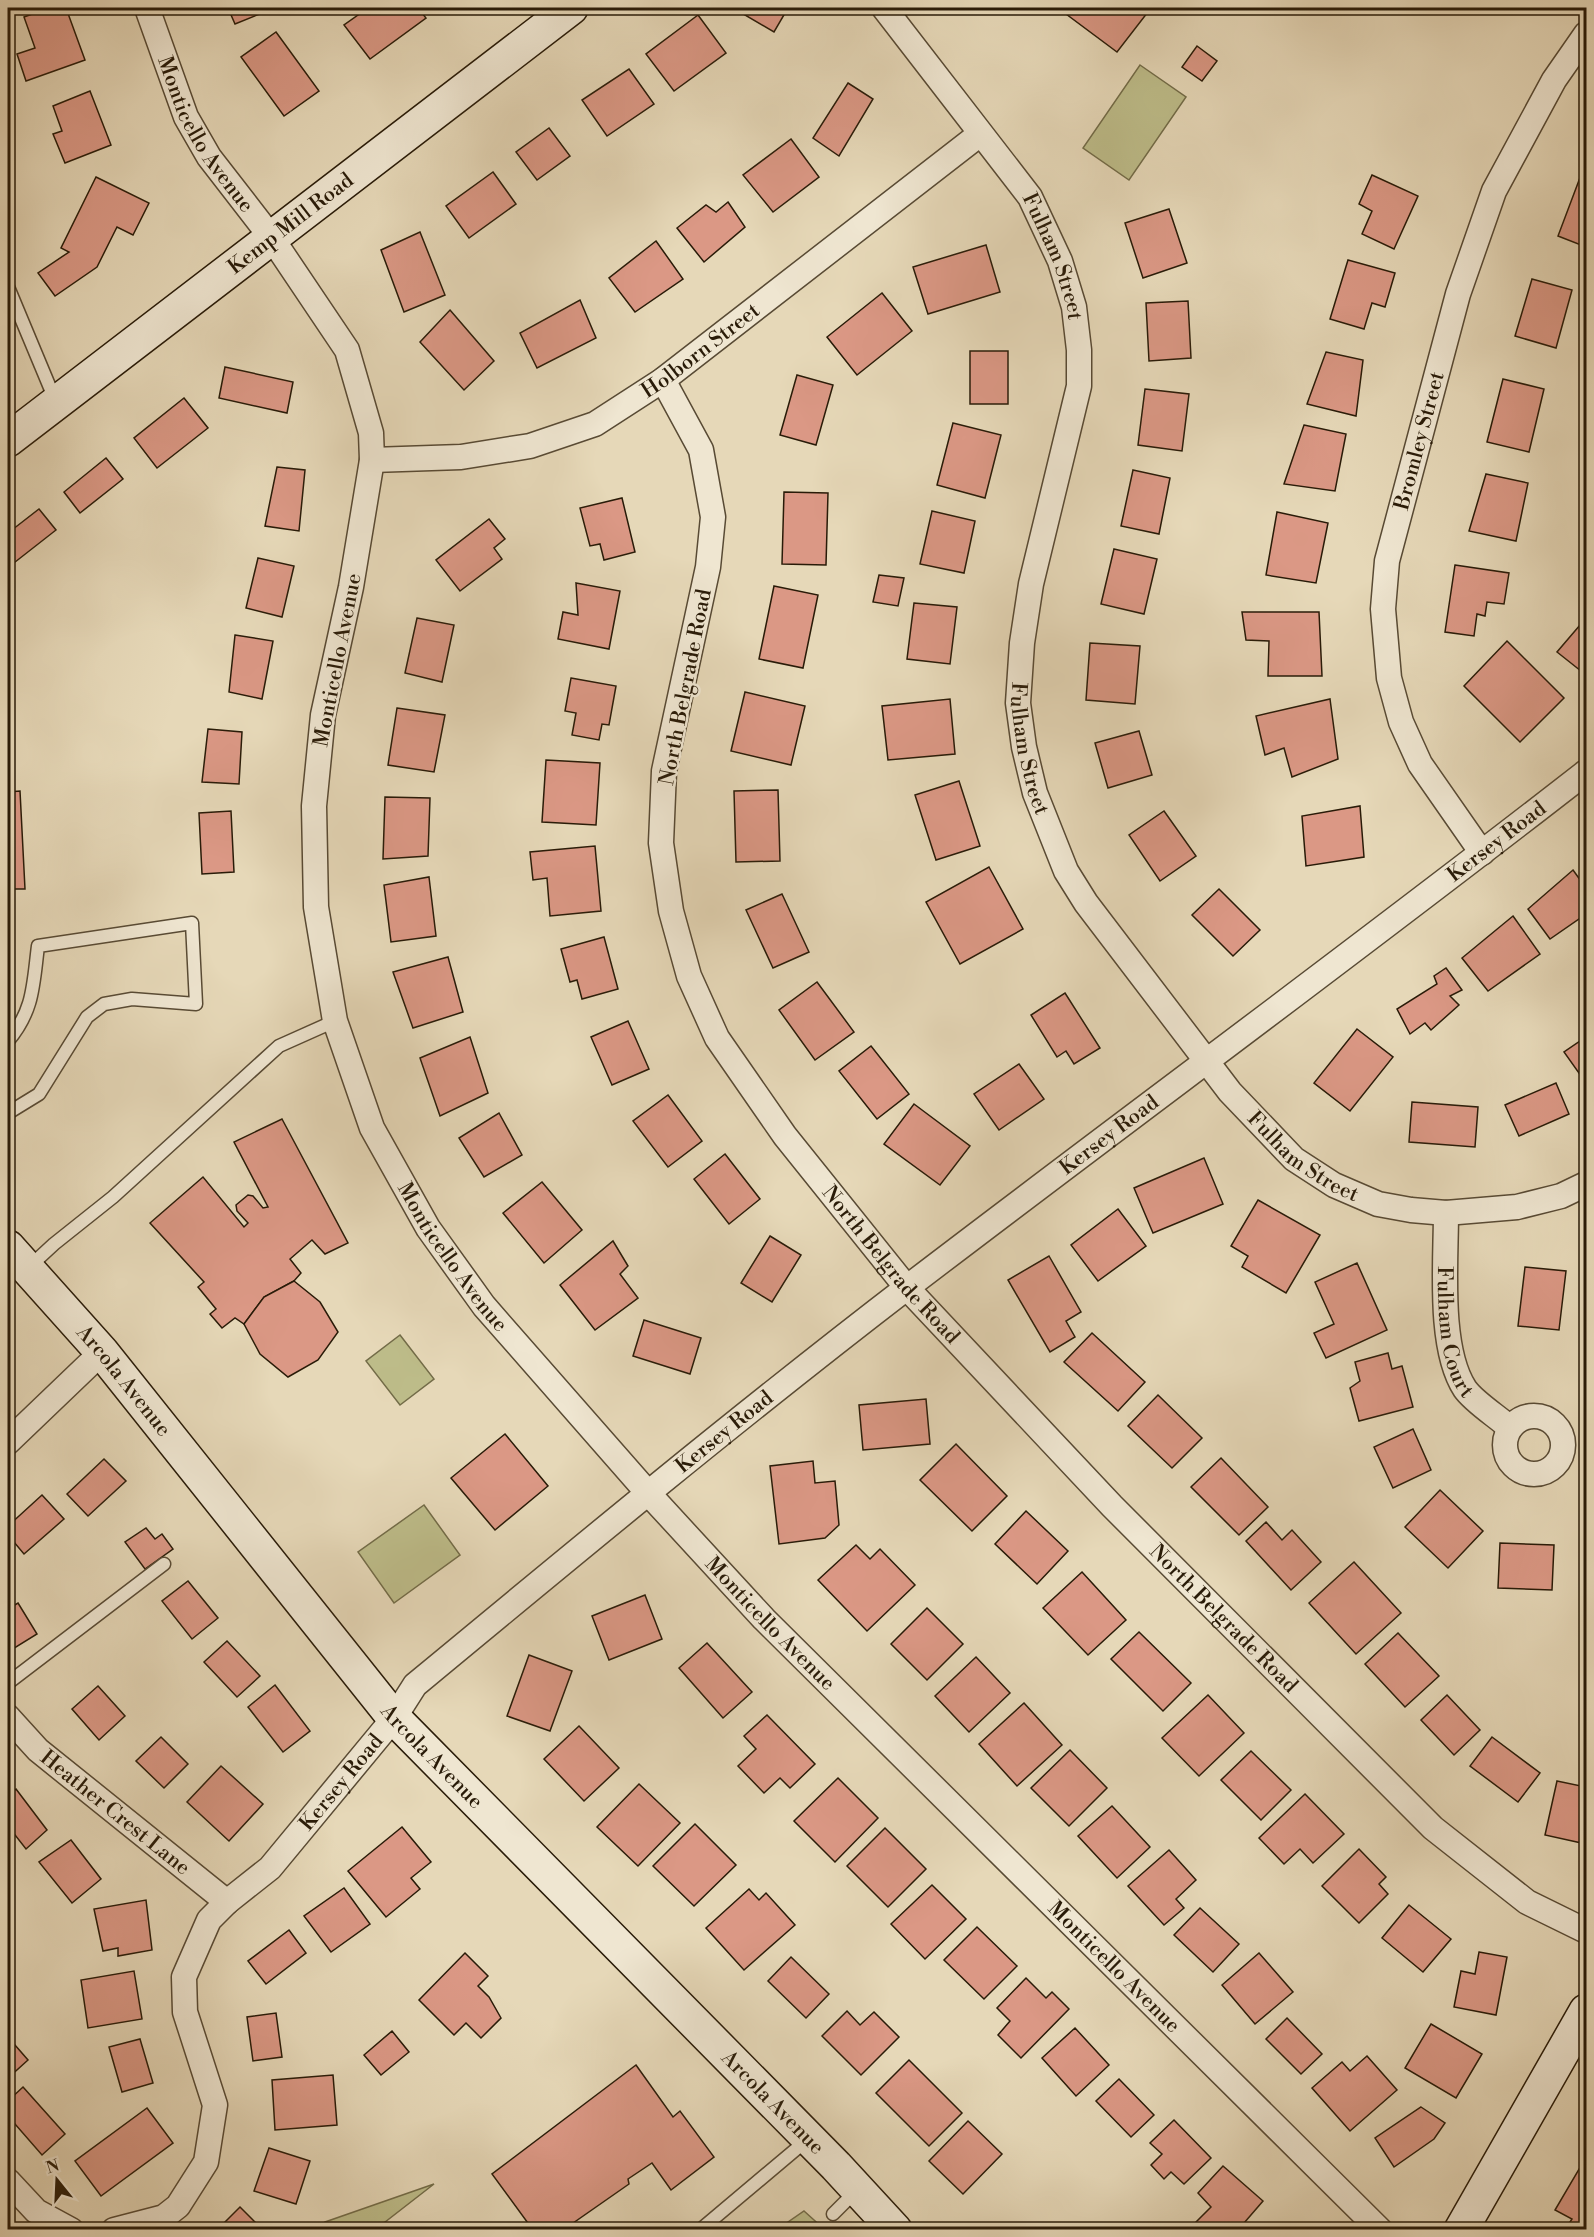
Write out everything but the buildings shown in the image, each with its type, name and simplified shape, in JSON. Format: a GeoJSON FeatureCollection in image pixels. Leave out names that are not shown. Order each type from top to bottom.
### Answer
{"type":"FeatureCollection","features":[{"type":"Feature","properties":{"kind":"street","name":"Monticello Avenue"},"geometry":{"type":"LineString","coordinates":[[147,8],[186,117],[209,157],[271,237],[347,350],[371,434],[372,460],[351,587],[323,715],[314,806],[316,907],[335,1020],[372,1128],[428,1228],[484,1306],[648,1493],[764,1619],[1380,2229]]}},
{"type":"Feature","properties":{"kind":"street","name":"Kemp Mill Road"},"geometry":{"type":"LineString","coordinates":[[8,440],[571,8]]}},
{"type":"Feature","properties":{"kind":"street","name":"Fulham Street"},"geometry":{"type":"LineString","coordinates":[[884,8],[1030,197],[1060,261],[1074,307],[1079,350],[1078,386],[1031,584],[1022,643],[1018,703],[1024,747],[1035,793],[1066,871],[1086,903],[1230,1092],[1294,1160],[1334,1185],[1378,1204],[1446,1213],[1480,1212],[1517,1207],[1560,1196],[1587,1184]]}},
{"type":"Feature","properties":{"kind":"street","name":"Bromley Street"},"geometry":{"type":"LineString","coordinates":[[1482,853],[1420,764],[1401,722],[1389,678],[1383,609],[1387,561],[1458,294],[1494,191],[1554,80],[1587,34]]}},
{"type":"Feature","properties":{"kind":"street","name":"Holborn Street"},"geometry":{"type":"LineString","coordinates":[[372,460],[461,457],[530,446],[595,424],[663,380],[981,134]]}},
{"type":"Feature","properties":{"kind":"street","name":"North Belgrade Road"},"geometry":{"type":"LineString","coordinates":[[663,380],[701,450],[713,517],[708,567],[664,771],[662,843],[671,911],[689,976],[717,1038],[785,1136],[907,1288],[1112,1506],[1433,1828],[1527,1902],[1587,1931]]}},
{"type":"Feature","properties":{"kind":"street","name":"Kersey Road"},"geometry":{"type":"LineString","coordinates":[[114,2229],[164,2217],[178,2206],[206,2162],[215,2105],[185,2012],[184,1977],[209,1920],[227,1902],[270,1868],[394,1718],[415,1685],[648,1493],[907,1288],[1587,772]]}},
{"type":"Feature","properties":{"kind":"street","name":"Fulham Court"},"geometry":{"type":"LineString","coordinates":[[1446,1213],[1445,1303],[1452,1364],[1466,1390],[1510,1428]]}},
{"type":"Feature","properties":{"kind":"street","name":"Arcola Avenue"},"geometry":{"type":"LineString","coordinates":[[17,1258],[102,1352],[394,1718],[895,2229]]}},
{"type":"Feature","properties":{"kind":"street"},"geometry":{"type":"LineString","coordinates":[[8,1442],[102,1352]]}},
{"type":"Feature","properties":{"kind":"street","name":"Heather Crest Lane"},"geometry":{"type":"LineString","coordinates":[[8,1717],[38,1750],[227,1902]]}},
{"type":"Feature","properties":{"kind":"street"},"geometry":{"type":"LineString","coordinates":[[1461,2229],[1587,2011]]}},
{"type":"Feature","properties":{"kind":"street"},"geometry":{"type":"LineString","coordinates":[[8,2181],[36,2211],[71,2229]]}},
{"type":"Feature","properties":{"kind":"lane"},"geometry":{"type":"LineString","coordinates":[[8,287],[56,402]]}},
{"type":"Feature","properties":{"kind":"lane"},"geometry":{"type":"LineString","coordinates":[[8,1041],[19,1027],[31,1003],[38,946],[192,923],[196,1004],[132,999],[104,1004],[87,1017],[39,1094],[8,1113]]}},
{"type":"Feature","properties":{"kind":"lane"},"geometry":{"type":"LineString","coordinates":[[17,1258],[54,1244],[113,1197],[279,1046],[335,1020]]}},
{"type":"Feature","properties":{"kind":"lane"},"geometry":{"type":"LineString","coordinates":[[8,1683],[164,1564]]}},
{"type":"Feature","properties":{"kind":"lane"},"geometry":{"type":"LineString","coordinates":[[700,2229],[809,2139]]}},
{"type":"Feature","properties":{"kind":"lane"},"geometry":{"type":"LineString","coordinates":[[833,2214],[858,2189]]}},
{"type":"Feature","properties":{"kind":"shaded area"},"geometry":{"type":"Polygon","coordinates":[[[1140,65],[1186,97],[1129,180],[1083,148],[1140,65]]]}},
{"type":"Feature","properties":{"kind":"shaded area"},"geometry":{"type":"Polygon","coordinates":[[[400,1335],[434,1379],[400,1405],[366,1361],[400,1335]]]}},
{"type":"Feature","properties":{"kind":"shaded area"},"geometry":{"type":"Polygon","coordinates":[[[424,1505],[460,1555],[394,1603],[358,1552],[424,1505]]]}},
{"type":"Feature","properties":{"kind":"shaded area"},"geometry":{"type":"Polygon","coordinates":[[[434,2184],[376,2229],[314,2229],[325,2222],[434,2184]]]}},
{"type":"Feature","properties":{"kind":"shaded area"},"geometry":{"type":"Polygon","coordinates":[[[804,2211],[824,2229],[778,2229],[804,2211]]]}}]}
